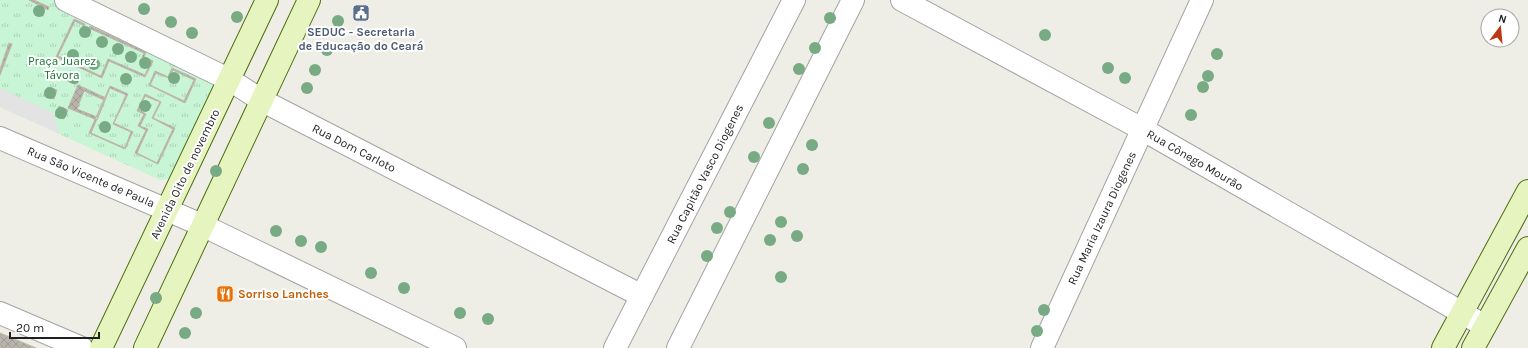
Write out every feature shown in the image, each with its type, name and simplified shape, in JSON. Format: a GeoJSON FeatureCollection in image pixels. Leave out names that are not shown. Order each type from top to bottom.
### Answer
{"type":"FeatureCollection","features":[{"type":"Feature","properties":{"kind":"main road","name":"Avenida Oito de novembro"},"geometry":{"type":"LineString","coordinates":[[101,348],[267,0]]}},
{"type":"Feature","properties":{"kind":"main road"},"geometry":{"type":"LineString","coordinates":[[145,348],[204,226],[261,100],[309,0]]}},
{"type":"Feature","properties":{"kind":"main road"},"geometry":{"type":"LineString","coordinates":[[1442,348],[1528,191]]}},
{"type":"Feature","properties":{"kind":"main road"},"geometry":{"type":"LineString","coordinates":[[1474,348],[1528,248]]}},
{"type":"Feature","properties":{"kind":"street","name":"Rua Dom Carloto"},"geometry":{"type":"LineString","coordinates":[[66,0],[230,80],[261,100],[642,296]]}},
{"type":"Feature","properties":{"kind":"street","name":"Rua Capitão Vasco Diogenes"},"geometry":{"type":"LineString","coordinates":[[615,348],[794,0]]}},
{"type":"Feature","properties":{"kind":"street"},"geometry":{"type":"LineString","coordinates":[[678,348],[853,0]]}},
{"type":"Feature","properties":{"kind":"street","name":"Rua Cônego Mourão"},"geometry":{"type":"LineString","coordinates":[[902,0],[1142,129],[1485,326]]}},
{"type":"Feature","properties":{"kind":"street","name":"Rua Maria Izaura Diogenes"},"geometry":{"type":"LineString","coordinates":[[1042,348],[1202,0]]}},
{"type":"Feature","properties":{"kind":"street","name":"Rua São Vicente de Paula"},"geometry":{"type":"LineString","coordinates":[[0,138],[204,226],[455,348]]}},
{"type":"Feature","properties":{"kind":"street"},"geometry":{"type":"LineString","coordinates":[[0,313],[82,348]]}},
{"type":"Feature","properties":{"kind":"green space","name":"Praça Juarez Távora"},"geometry":{"type":"Polygon","coordinates":[[[0,0],[62,0],[211,73],[215,90],[174,178],[160,180],[0,107],[0,0]]]}},
{"type":"Feature","properties":{"kind":"shaded area"},"geometry":{"type":"Polygon","coordinates":[[[0,88],[53,113],[60,134],[0,107],[0,88]]]}},
{"type":"Feature","properties":{"kind":"building"},"geometry":{"type":"Polygon","coordinates":[[[29,0],[34,0],[49,7],[48,10],[29,0]]]}},
{"type":"Feature","properties":{"kind":"building"},"geometry":{"type":"Polygon","coordinates":[[[74,19],[85,24],[84,27],[89,29],[90,26],[146,52],[144,57],[153,61],[145,77],[109,61],[102,78],[56,57],[74,19]],[[75,21],[58,56],[101,76],[108,59],[145,75],[151,62],[142,57],[144,53],[91,29],[90,31],[82,28],[83,25],[75,21]]]}},
{"type":"Feature","properties":{"kind":"building"},"geometry":{"type":"Polygon","coordinates":[[[9,43],[12,44],[0,75],[0,69],[9,43]]]}},
{"type":"Feature","properties":{"kind":"building"},"geometry":{"type":"Polygon","coordinates":[[[172,68],[196,79],[185,103],[149,85],[155,71],[168,77],[172,68]],[[173,70],[169,78],[156,73],[150,85],[184,101],[194,80],[173,70]]]}},
{"type":"Feature","properties":{"kind":"building"},"geometry":{"type":"Polygon","coordinates":[[[70,71],[80,75],[76,84],[67,81],[70,71]],[[71,73],[68,80],[76,83],[78,76],[71,73]]]}},
{"type":"Feature","properties":{"kind":"building"},"geometry":{"type":"Polygon","coordinates":[[[78,85],[106,98],[97,120],[68,108],[78,85]]]}},
{"type":"Feature","properties":{"kind":"building"},"geometry":{"type":"Polygon","coordinates":[[[110,86],[128,94],[114,123],[133,132],[125,149],[89,133],[110,86]],[[110,88],[91,133],[125,148],[131,132],[113,124],[126,95],[110,88]]]}},
{"type":"Feature","properties":{"kind":"building"},"geometry":{"type":"Polygon","coordinates":[[[48,87],[57,90],[54,99],[44,96],[48,87]],[[48,88],[46,95],[53,98],[56,91],[48,88]]]}},
{"type":"Feature","properties":{"kind":"building"},"geometry":{"type":"Polygon","coordinates":[[[84,91],[104,100],[97,117],[77,109],[84,91]]]}},
{"type":"Feature","properties":{"kind":"building"},"geometry":{"type":"Polygon","coordinates":[[[145,94],[161,102],[153,118],[175,128],[158,164],[135,153],[146,130],[138,126],[144,114],[137,111],[145,94]],[[145,96],[139,110],[146,114],[140,126],[148,129],[137,153],[157,163],[173,129],[152,118],[160,102],[145,96]]]}},
{"type":"Feature","properties":{"kind":"building"},"geometry":{"type":"Polygon","coordinates":[[[59,106],[68,110],[64,119],[55,116],[59,106]],[[59,108],[56,115],[64,117],[67,111],[59,108]]]}},
{"type":"Feature","properties":{"kind":"building"},"geometry":{"type":"Polygon","coordinates":[[[0,333],[36,348],[0,348],[0,333]]]}},
{"type":"Feature","properties":{"kind":"place","name":"SEDUC - Secretaria de Educação do Ceará"},"geometry":{"type":"Point","coordinates":[361,13]}},
{"type":"Feature","properties":{"kind":"place","name":"Sorriso Lanches"},"geometry":{"type":"Point","coordinates":[225,294]}}]}
